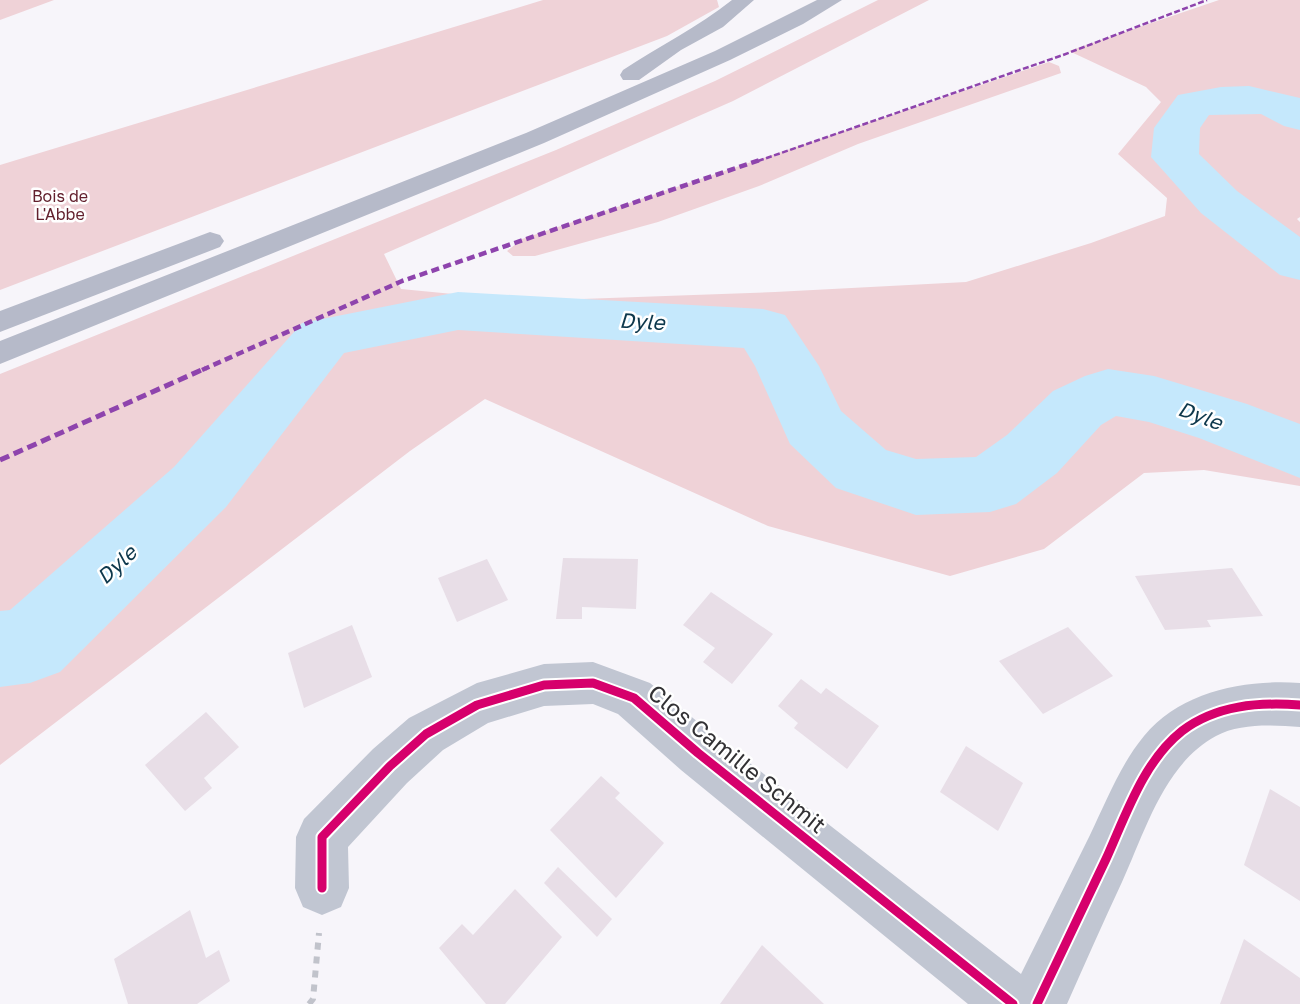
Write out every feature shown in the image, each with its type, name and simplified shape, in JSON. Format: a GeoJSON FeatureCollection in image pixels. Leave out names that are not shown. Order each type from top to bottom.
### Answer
{"type":"FeatureCollection","features":[{"type":"Feature","properties":{"kind":"highway"},"geometry":{"type":"LineString","coordinates":[[631,75],[674,46],[716,23],[744,0]]}},
{"type":"Feature","properties":{"kind":"highway"},"geometry":{"type":"LineString","coordinates":[[357,185],[631,75],[790,0]]}},
{"type":"Feature","properties":{"kind":"highway"},"geometry":{"type":"LineString","coordinates":[[0,353],[528,141],[675,78],[784,27],[832,0]]}},
{"type":"Feature","properties":{"kind":"highway"},"geometry":{"type":"LineString","coordinates":[[0,322],[229,234]]}},
{"type":"Feature","properties":{"kind":"street","name":"Clos Camille Schmit"},"geometry":{"type":"LineString","coordinates":[[323,888],[322,837],[390,766],[426,734],[477,705],[544,685],[593,683],[634,698],[698,753],[1013,1004]]}},
{"type":"Feature","properties":{"kind":"street"},"geometry":{"type":"LineString","coordinates":[[1037,1004],[1139,789],[1171,741],[1195,723],[1251,703],[1300,705]]}},
{"type":"Feature","properties":{"kind":"path"},"geometry":{"type":"LineString","coordinates":[[309,1004],[313,999],[323,888]]}},
{"type":"Feature","properties":{"kind":"green space"},"geometry":{"type":"Polygon","coordinates":[[[0,0],[54,0],[0,20],[0,0]]]}},
{"type":"Feature","properties":{"kind":"green space","name":"Bois de L'Abbe"},"geometry":{"type":"Polygon","coordinates":[[[543,0],[717,0],[719,7],[667,36],[0,290],[0,165],[543,0]]]}},
{"type":"Feature","properties":{"kind":"green space"},"geometry":{"type":"Polygon","coordinates":[[[878,0],[929,0],[733,101],[384,254],[401,289],[525,301],[966,282],[1091,243],[1165,216],[1167,198],[1118,154],[1161,102],[1146,87],[1069,51],[1219,0],[1300,0],[1300,217],[1297,219],[1300,222],[1300,486],[1204,470],[1144,473],[1044,549],[950,576],[768,526],[485,399],[410,451],[0,765],[0,374],[556,150],[715,81],[878,0]]]}},
{"type":"Feature","properties":{"kind":"green space"},"geometry":{"type":"Polygon","coordinates":[[[1049,62],[1059,66],[1061,73],[858,144],[759,186],[658,222],[535,256],[513,256],[507,251],[522,239],[1049,62]]]}},
{"type":"Feature","properties":{"kind":"building"},"geometry":{"type":"Polygon","coordinates":[[[563,558],[638,559],[636,609],[582,607],[582,619],[556,619],[563,558]]]}},
{"type":"Feature","properties":{"kind":"building"},"geometry":{"type":"Polygon","coordinates":[[[487,559],[508,600],[457,622],[438,578],[487,559]]]}},
{"type":"Feature","properties":{"kind":"building"},"geometry":{"type":"Polygon","coordinates":[[[1232,568],[1263,616],[1207,620],[1211,627],[1165,630],[1135,576],[1232,568]]]}},
{"type":"Feature","properties":{"kind":"building"},"geometry":{"type":"Polygon","coordinates":[[[711,592],[773,634],[732,684],[703,662],[715,648],[683,625],[711,592]]]}},
{"type":"Feature","properties":{"kind":"building"},"geometry":{"type":"Polygon","coordinates":[[[352,625],[372,677],[304,708],[288,653],[352,625]]]}},
{"type":"Feature","properties":{"kind":"building"},"geometry":{"type":"Polygon","coordinates":[[[1068,627],[1113,676],[1043,714],[999,661],[1068,627]]]}},
{"type":"Feature","properties":{"kind":"building"},"geometry":{"type":"Polygon","coordinates":[[[801,679],[821,694],[826,688],[879,726],[847,769],[794,728],[798,723],[778,706],[801,679]]]}},
{"type":"Feature","properties":{"kind":"building"},"geometry":{"type":"Polygon","coordinates":[[[206,712],[239,747],[204,778],[212,788],[185,811],[145,765],[206,712]]]}},
{"type":"Feature","properties":{"kind":"building"},"geometry":{"type":"Polygon","coordinates":[[[966,746],[1023,783],[998,831],[940,792],[966,746]]]}},
{"type":"Feature","properties":{"kind":"building"},"geometry":{"type":"Polygon","coordinates":[[[601,776],[620,793],[615,798],[664,843],[616,898],[550,830],[601,776]]]}},
{"type":"Feature","properties":{"kind":"building"},"geometry":{"type":"Polygon","coordinates":[[[1270,789],[1300,807],[1300,901],[1244,865],[1270,789]]]}},
{"type":"Feature","properties":{"kind":"building"},"geometry":{"type":"Polygon","coordinates":[[[558,867],[612,919],[597,937],[544,883],[558,867]]]}},
{"type":"Feature","properties":{"kind":"building"},"geometry":{"type":"Polygon","coordinates":[[[515,889],[562,937],[505,1004],[486,1004],[439,948],[462,924],[473,935],[515,889]]]}},
{"type":"Feature","properties":{"kind":"building"},"geometry":{"type":"Polygon","coordinates":[[[190,910],[206,958],[219,950],[230,981],[197,1004],[128,1004],[114,959],[190,910]]]}},
{"type":"Feature","properties":{"kind":"building"},"geometry":{"type":"Polygon","coordinates":[[[1244,939],[1300,978],[1300,1004],[1220,1004],[1244,939]]]}},
{"type":"Feature","properties":{"kind":"building"},"geometry":{"type":"Polygon","coordinates":[[[762,945],[824,1004],[720,1004],[762,945]]]}},
{"type":"Feature","properties":{"kind":"waterway","name":"Dyle"},"geometry":{"type":"LineString","coordinates":[[1300,116],[1276,104],[1249,99],[1194,104],[1177,128],[1175,157],[1219,202],[1300,263]]}},
{"type":"Feature","properties":{"kind":"waterway","name":"Dyle"},"geometry":{"type":"LineString","coordinates":[[0,649],[30,645],[200,487],[324,337],[458,311],[763,329],[787,366],[814,426],[861,469],[916,487],[990,484],[1032,454],[1077,408],[1108,392],[1154,399],[1223,421],[1300,452]]}},
{"type":"Feature","properties":{"kind":"marked path"},"geometry":{"type":"LineString","coordinates":[[0,460],[402,281],[834,135],[1063,55],[1207,0]]}},
{"type":"Feature","properties":{"kind":"cycle path"},"geometry":{"type":"LineString","coordinates":[[322,888],[322,837],[390,766],[426,734],[477,705],[544,685],[593,683],[634,698],[698,753],[1013,1004]]}},
{"type":"Feature","properties":{"kind":"cycle path"},"geometry":{"type":"LineString","coordinates":[[1037,1004],[1139,788],[1161,752],[1198,721],[1231,708],[1265,704],[1300,705]]}}]}
